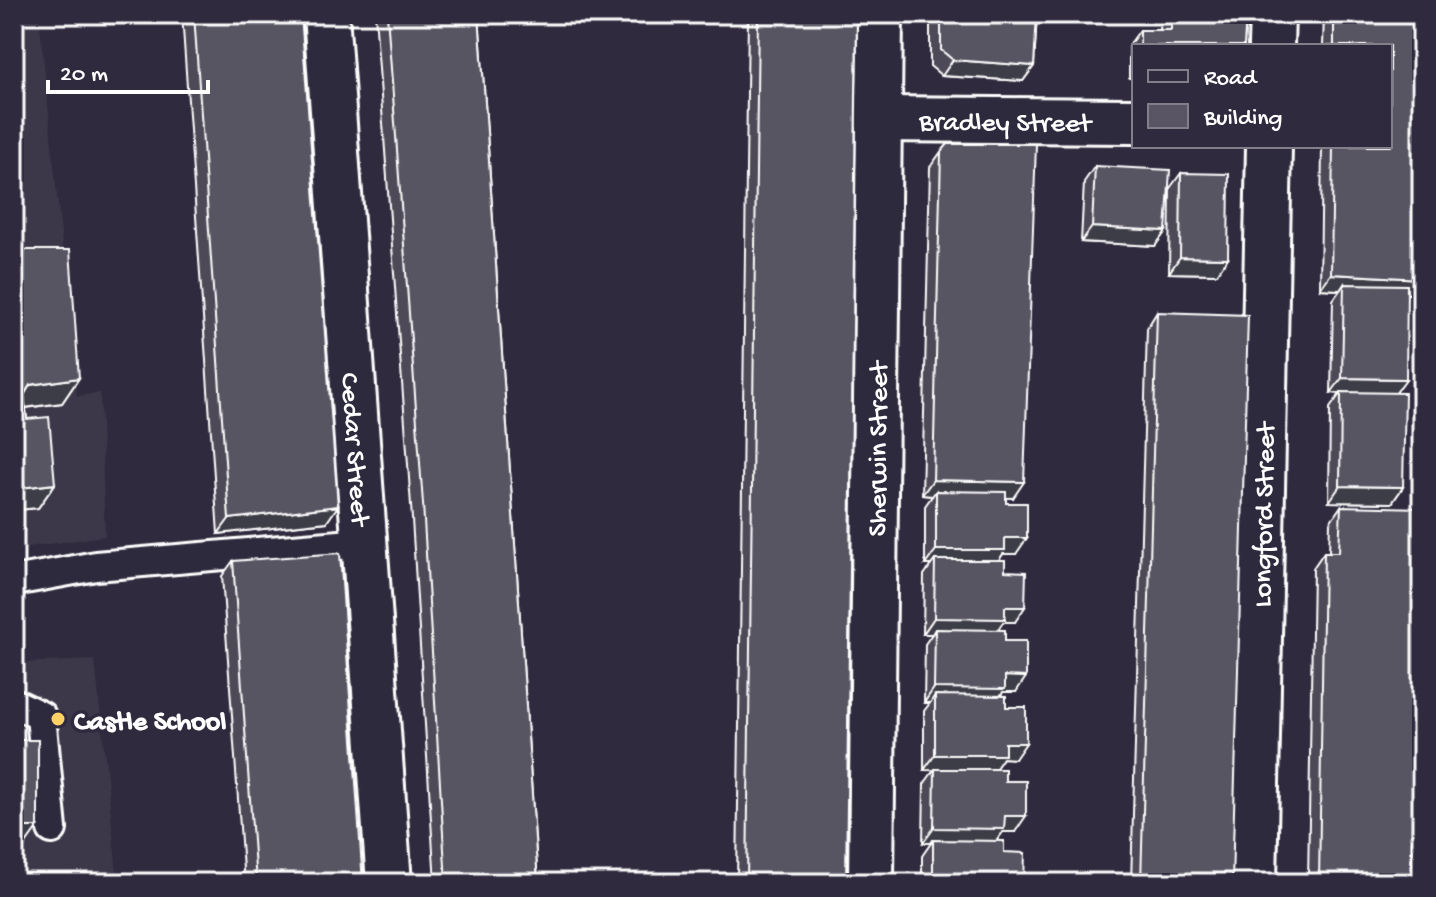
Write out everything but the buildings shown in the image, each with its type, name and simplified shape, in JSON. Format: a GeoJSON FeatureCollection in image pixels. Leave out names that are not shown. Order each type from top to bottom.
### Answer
{"type":"FeatureCollection","features":[{"type":"Feature","properties":{"kind":"street","name":"Cedar Street"},"geometry":{"type":"LineString","coordinates":[[326,14],[389,883]]}},
{"type":"Feature","properties":{"kind":"street","name":"Sherwin Street"},"geometry":{"type":"LineString","coordinates":[[871,883],[880,14]]}},
{"type":"Feature","properties":{"kind":"street"},"geometry":{"type":"LineString","coordinates":[[1271,44],[1272,14]]}},
{"type":"Feature","properties":{"kind":"street","name":"Bradley Street"},"geometry":{"type":"LineString","coordinates":[[877,119],[1132,121]]}},
{"type":"Feature","properties":{"kind":"street","name":"Longford Street"},"geometry":{"type":"LineString","coordinates":[[1254,883],[1269,148]]}},
{"type":"Feature","properties":{"kind":"lane"},"geometry":{"type":"LineString","coordinates":[[14,581],[96,566],[363,543]]}},
{"type":"Feature","properties":{"kind":"lane"},"geometry":{"type":"LineString","coordinates":[[14,703],[41,716],[52,829]]}},
{"type":"Feature","properties":{"kind":"shaded area"},"geometry":{"type":"Polygon","coordinates":[[[14,14],[39,14],[77,396],[100,393],[105,536],[14,549],[14,14]]]}},
{"type":"Feature","properties":{"kind":"shaded area","name":"Castle School"},"geometry":{"type":"Polygon","coordinates":[[[95,660],[118,883],[14,883],[14,663],[95,660]]]}},
{"type":"Feature","properties":{"kind":"place","name":"Castle School"},"geometry":{"type":"Point","coordinates":[58,719]}}]}
